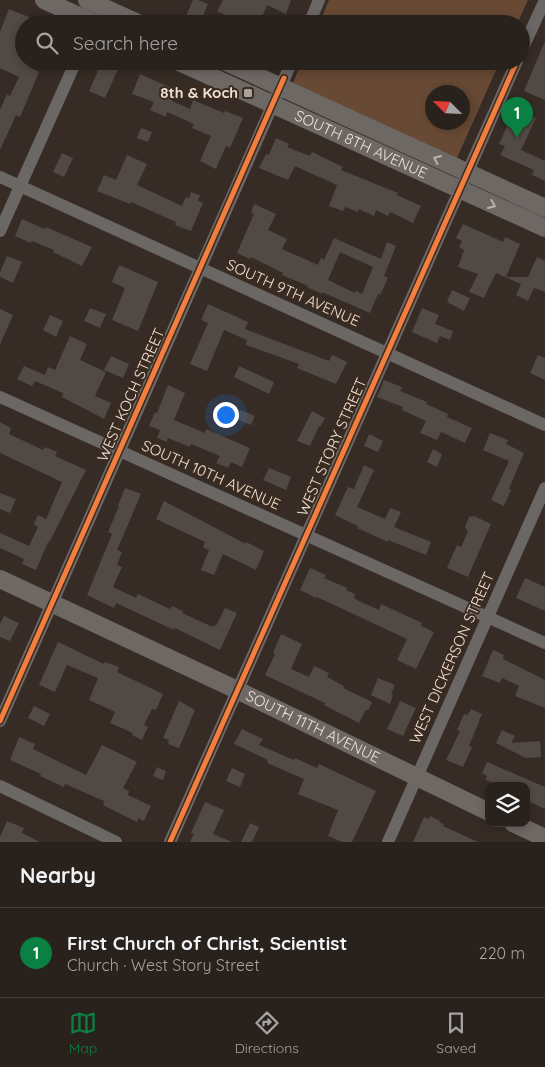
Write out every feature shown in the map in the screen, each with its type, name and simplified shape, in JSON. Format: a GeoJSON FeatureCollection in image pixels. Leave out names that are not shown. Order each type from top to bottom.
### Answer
{"type":"FeatureCollection","features":[{"type":"Feature","properties":{"kind":"street"},"geometry":{"type":"LineString","coordinates":[[44,0],[77,15]]}},
{"type":"Feature","properties":{"kind":"street"},"geometry":{"type":"LineString","coordinates":[[313,15],[319,0]]}},
{"type":"Feature","properties":{"kind":"street"},"geometry":{"type":"LineString","coordinates":[[95,15],[97,2],[122,15]]}},
{"type":"Feature","properties":{"kind":"street"},"geometry":{"type":"LineString","coordinates":[[530,33],[544,3]]}},
{"type":"Feature","properties":{"kind":"street"},"geometry":{"type":"LineString","coordinates":[[0,231],[72,70]]}},
{"type":"Feature","properties":{"kind":"street","name":"SOUTH 8TH AVENUE"},"geometry":{"type":"LineString","coordinates":[[197,70],[545,228]]}},
{"type":"Feature","properties":{"kind":"street","name":"SOUTH 8TH AVENUE"},"geometry":{"type":"LineString","coordinates":[[245,70],[545,208]]}},
{"type":"Feature","properties":{"kind":"street","name":"WEST KOCH STREET"},"geometry":{"type":"LineString","coordinates":[[0,721],[288,70]]}},
{"type":"Feature","properties":{"kind":"street","name":"WEST STORY STREET"},"geometry":{"type":"LineString","coordinates":[[170,842],[513,70]]}},
{"type":"Feature","properties":{"kind":"street","name":"SOUTH 9TH AVENUE"},"geometry":{"type":"LineString","coordinates":[[0,177],[545,425]]}},
{"type":"Feature","properties":{"kind":"street","name":"SOUTH 10TH AVENUE"},"geometry":{"type":"LineString","coordinates":[[0,397],[545,643]]}},
{"type":"Feature","properties":{"kind":"street","name":"WEST DICKERSON STREET"},"geometry":{"type":"LineString","coordinates":[[388,842],[545,488]]}},
{"type":"Feature","properties":{"kind":"street","name":"SOUTH 11TH AVENUE"},"geometry":{"type":"LineString","coordinates":[[0,579],[237,690],[485,810]]}},
{"type":"Feature","properties":{"kind":"street"},"geometry":{"type":"LineString","coordinates":[[0,786],[116,842]]}},
{"type":"Feature","properties":{"kind":"street"},"geometry":{"type":"LineString","coordinates":[[522,827],[545,838]]}},
{"type":"Feature","properties":{"kind":"shaded area"},"geometry":{"type":"Polygon","coordinates":[[[329,0],[528,0],[521,15],[323,15],[329,0]]]}},
{"type":"Feature","properties":{"kind":"shaded area"},"geometry":{"type":"Polygon","coordinates":[[[298,70],[496,70],[470,129],[470,85],[425,85],[425,130],[469,130],[457,158],[293,83],[298,70]]]}},
{"type":"Feature","properties":{"kind":"building"},"geometry":{"type":"Polygon","coordinates":[[[193,0],[208,4],[203,15],[186,15],[193,0]]]}},
{"type":"Feature","properties":{"kind":"building"},"geometry":{"type":"Polygon","coordinates":[[[223,0],[291,0],[286,14],[267,5],[263,15],[225,15],[217,11],[223,0]]]}},
{"type":"Feature","properties":{"kind":"building"},"geometry":{"type":"Polygon","coordinates":[[[9,9],[24,15],[15,15],[15,70],[35,70],[39,72],[20,117],[16,115],[0,150],[0,110],[7,94],[10,96],[19,77],[0,68],[0,32],[9,9]]]}},
{"type":"Feature","properties":{"kind":"building"},"geometry":{"type":"Polygon","coordinates":[[[545,41],[545,100],[524,91],[545,41]]]}},
{"type":"Feature","properties":{"kind":"building"},"geometry":{"type":"Polygon","coordinates":[[[96,70],[118,70],[105,98],[89,91],[98,71],[96,70]]]}},
{"type":"Feature","properties":{"kind":"building"},"geometry":{"type":"Polygon","coordinates":[[[140,74],[176,90],[172,101],[190,109],[193,100],[224,113],[225,111],[243,118],[230,148],[226,146],[216,169],[200,161],[211,136],[192,128],[194,124],[167,112],[166,117],[150,110],[154,102],[132,94],[140,74]]]}},
{"type":"Feature","properties":{"kind":"building"},"geometry":{"type":"Polygon","coordinates":[[[515,109],[536,118],[521,150],[545,161],[545,181],[532,175],[534,170],[500,155],[505,146],[499,144],[515,109]]]}},
{"type":"Feature","properties":{"kind":"building"},"geometry":{"type":"Polygon","coordinates":[[[141,128],[152,132],[148,142],[137,138],[141,128]]]}},
{"type":"Feature","properties":{"kind":"building"},"geometry":{"type":"Polygon","coordinates":[[[276,138],[289,144],[287,147],[310,156],[312,152],[343,167],[341,170],[398,193],[397,195],[421,206],[413,223],[390,212],[388,216],[376,210],[374,216],[359,209],[358,212],[345,207],[343,211],[329,206],[337,185],[295,166],[288,180],[259,168],[266,154],[269,155],[276,138]]]}},
{"type":"Feature","properties":{"kind":"building"},"geometry":{"type":"Polygon","coordinates":[[[62,153],[73,158],[64,177],[53,172],[62,153]]]}},
{"type":"Feature","properties":{"kind":"building"},"geometry":{"type":"Polygon","coordinates":[[[127,155],[147,164],[137,185],[182,206],[186,197],[189,198],[191,192],[200,195],[198,201],[203,203],[191,231],[175,225],[176,222],[131,202],[130,204],[97,191],[104,175],[116,180],[127,155]]]}},
{"type":"Feature","properties":{"kind":"building"},"geometry":{"type":"Polygon","coordinates":[[[254,204],[276,214],[268,230],[287,239],[282,249],[318,265],[321,258],[324,260],[334,238],[381,259],[387,242],[396,246],[384,276],[388,278],[380,295],[378,294],[370,313],[322,292],[322,294],[282,275],[283,273],[251,257],[250,259],[237,253],[254,214],[251,213],[254,204]],[[340,252],[328,280],[355,293],[356,291],[362,294],[373,267],[340,252]]]}},
{"type":"Feature","properties":{"kind":"building"},"geometry":{"type":"Polygon","coordinates":[[[22,219],[92,247],[82,266],[53,252],[54,250],[15,236],[22,219]]]}},
{"type":"Feature","properties":{"kind":"building"},"geometry":{"type":"Polygon","coordinates":[[[463,224],[503,242],[505,237],[520,244],[506,277],[528,277],[537,257],[545,261],[545,292],[534,288],[528,301],[516,295],[521,284],[496,273],[484,298],[469,292],[478,274],[458,267],[464,250],[459,247],[462,241],[456,238],[463,224]]]}},
{"type":"Feature","properties":{"kind":"building"},"geometry":{"type":"Polygon","coordinates":[[[7,256],[22,262],[13,283],[0,277],[0,272],[7,256]]]}},
{"type":"Feature","properties":{"kind":"building"},"geometry":{"type":"Polygon","coordinates":[[[119,265],[158,282],[138,331],[112,320],[125,288],[112,282],[119,265]]]}},
{"type":"Feature","properties":{"kind":"building"},"geometry":{"type":"Polygon","coordinates":[[[452,290],[470,298],[464,311],[447,302],[452,290]]]}},
{"type":"Feature","properties":{"kind":"building"},"geometry":{"type":"Polygon","coordinates":[[[208,304],[248,322],[245,329],[329,361],[332,355],[347,362],[336,384],[297,368],[299,364],[246,345],[247,340],[224,330],[207,371],[190,364],[208,323],[201,320],[208,304]]]}},
{"type":"Feature","properties":{"kind":"building"},"geometry":{"type":"Polygon","coordinates":[[[90,308],[106,314],[100,328],[84,321],[90,308]]]}},
{"type":"Feature","properties":{"kind":"building"},"geometry":{"type":"Polygon","coordinates":[[[422,308],[439,315],[435,324],[453,331],[450,340],[440,336],[437,343],[412,332],[422,308]]]}},
{"type":"Feature","properties":{"kind":"building"},"geometry":{"type":"Polygon","coordinates":[[[0,309],[13,315],[0,345],[0,309]]]}},
{"type":"Feature","properties":{"kind":"building"},"geometry":{"type":"Polygon","coordinates":[[[50,315],[63,321],[56,337],[43,330],[50,315]]]}},
{"type":"Feature","properties":{"kind":"building"},"geometry":{"type":"Polygon","coordinates":[[[70,336],[87,344],[80,360],[106,372],[95,396],[111,403],[104,419],[62,397],[63,393],[35,381],[32,386],[17,379],[24,366],[45,375],[48,367],[55,370],[70,336]]]}},
{"type":"Feature","properties":{"kind":"building"},"geometry":{"type":"Polygon","coordinates":[[[538,355],[545,358],[545,380],[530,373],[538,355]]]}},
{"type":"Feature","properties":{"kind":"building"},"geometry":{"type":"Polygon","coordinates":[[[111,356],[129,364],[123,378],[104,370],[111,356]]]}},
{"type":"Feature","properties":{"kind":"building"},"geometry":{"type":"Polygon","coordinates":[[[239,366],[274,382],[269,394],[234,377],[239,366]]]}},
{"type":"Feature","properties":{"kind":"building"},"geometry":{"type":"Polygon","coordinates":[[[384,380],[402,387],[400,391],[427,402],[426,404],[448,414],[447,417],[472,428],[465,443],[441,432],[437,440],[420,433],[426,421],[402,410],[403,407],[377,397],[384,380]]]}},
{"type":"Feature","properties":{"kind":"building"},"geometry":{"type":"Polygon","coordinates":[[[168,385],[185,393],[174,420],[205,433],[206,429],[250,448],[242,467],[231,462],[228,468],[216,463],[220,456],[191,444],[190,447],[168,438],[167,442],[157,438],[160,430],[149,426],[155,412],[157,413],[168,385]]]}},
{"type":"Feature","properties":{"kind":"building"},"geometry":{"type":"Polygon","coordinates":[[[240,410],[255,416],[251,425],[236,419],[240,410]]]}},
{"type":"Feature","properties":{"kind":"building"},"geometry":{"type":"Polygon","coordinates":[[[312,411],[325,418],[319,426],[310,446],[297,441],[312,411]]]}},
{"type":"Feature","properties":{"kind":"building"},"geometry":{"type":"Polygon","coordinates":[[[0,422],[11,428],[9,434],[43,450],[45,447],[57,452],[55,456],[86,470],[48,542],[36,570],[22,564],[24,559],[0,548],[0,533],[29,546],[38,527],[34,524],[38,515],[46,519],[62,482],[0,453],[0,422]]]}},
{"type":"Feature","properties":{"kind":"building"},"geometry":{"type":"Polygon","coordinates":[[[490,433],[508,440],[506,444],[524,453],[504,506],[491,500],[509,461],[483,450],[490,433]]]}},
{"type":"Feature","properties":{"kind":"building"},"geometry":{"type":"Polygon","coordinates":[[[369,434],[383,441],[378,452],[364,446],[369,434]]]}},
{"type":"Feature","properties":{"kind":"building"},"geometry":{"type":"Polygon","coordinates":[[[433,449],[442,454],[437,467],[427,462],[433,449]]]}},
{"type":"Feature","properties":{"kind":"building"},"geometry":{"type":"Polygon","coordinates":[[[364,465],[374,470],[357,507],[385,519],[390,508],[401,512],[394,527],[431,542],[426,555],[388,540],[388,542],[357,528],[358,526],[335,515],[348,487],[354,489],[364,465]]]}},
{"type":"Feature","properties":{"kind":"building"},"geometry":{"type":"Polygon","coordinates":[[[269,468],[291,477],[286,490],[263,480],[269,468]]]}},
{"type":"Feature","properties":{"kind":"building"},"geometry":{"type":"Polygon","coordinates":[[[125,488],[141,494],[117,550],[122,552],[117,565],[122,567],[113,587],[136,598],[138,594],[170,609],[172,606],[183,611],[182,613],[213,627],[214,625],[216,626],[225,608],[237,613],[220,650],[175,628],[174,630],[116,603],[114,608],[87,595],[112,534],[108,532],[125,488]]]}},
{"type":"Feature","properties":{"kind":"building"},"geometry":{"type":"Polygon","coordinates":[[[0,493],[16,499],[10,513],[0,509],[0,493]]]}},
{"type":"Feature","properties":{"kind":"building"},"geometry":{"type":"Polygon","coordinates":[[[164,501],[246,544],[246,542],[264,551],[256,570],[223,554],[214,575],[201,570],[209,550],[203,547],[205,542],[156,519],[164,501]]]}},
{"type":"Feature","properties":{"kind":"building"},"geometry":{"type":"Polygon","coordinates":[[[474,516],[491,524],[468,577],[447,568],[457,545],[461,547],[468,531],[465,527],[469,517],[474,516]]]}},
{"type":"Feature","properties":{"kind":"building"},"geometry":{"type":"Polygon","coordinates":[[[310,568],[326,575],[324,578],[347,588],[346,590],[355,594],[354,598],[359,601],[379,610],[381,604],[422,623],[421,626],[434,632],[416,669],[397,660],[407,639],[300,590],[310,568]]]}},
{"type":"Feature","properties":{"kind":"building"},"geometry":{"type":"Polygon","coordinates":[[[525,578],[545,587],[545,611],[516,598],[525,578]]]}},
{"type":"Feature","properties":{"kind":"building"},"geometry":{"type":"Polygon","coordinates":[[[4,616],[19,623],[10,641],[0,637],[0,624],[4,616]]]}},
{"type":"Feature","properties":{"kind":"building"},"geometry":{"type":"Polygon","coordinates":[[[281,634],[302,644],[291,669],[309,677],[314,666],[329,673],[327,677],[344,686],[343,688],[372,702],[359,723],[324,705],[325,703],[265,675],[275,654],[273,653],[281,634]]]}},
{"type":"Feature","properties":{"kind":"building"},"geometry":{"type":"Polygon","coordinates":[[[58,642],[104,664],[105,662],[119,667],[117,672],[163,694],[156,710],[152,709],[144,725],[148,727],[142,740],[132,735],[133,733],[110,723],[115,712],[89,700],[98,678],[67,665],[55,692],[39,685],[58,642]]]}},
{"type":"Feature","properties":{"kind":"building"},"geometry":{"type":"Polygon","coordinates":[[[493,650],[504,655],[503,659],[545,680],[545,708],[515,696],[519,686],[502,678],[500,683],[482,676],[493,650]]]}},
{"type":"Feature","properties":{"kind":"building"},"geometry":{"type":"Polygon","coordinates":[[[378,678],[395,685],[391,694],[393,695],[390,704],[371,695],[378,678]]]}},
{"type":"Feature","properties":{"kind":"building"},"geometry":{"type":"Polygon","coordinates":[[[179,701],[195,710],[179,748],[168,744],[169,740],[163,738],[179,701]]]}},
{"type":"Feature","properties":{"kind":"building"},"geometry":{"type":"Polygon","coordinates":[[[400,701],[416,708],[403,736],[387,729],[400,701]]]}},
{"type":"Feature","properties":{"kind":"building"},"geometry":{"type":"Polygon","coordinates":[[[34,706],[50,714],[44,726],[28,718],[34,706]]]}},
{"type":"Feature","properties":{"kind":"building"},"geometry":{"type":"Polygon","coordinates":[[[471,709],[482,714],[469,746],[472,747],[463,767],[446,760],[460,731],[457,730],[464,714],[468,715],[471,709]]]}},
{"type":"Feature","properties":{"kind":"building"},"geometry":{"type":"Polygon","coordinates":[[[242,729],[263,739],[259,745],[317,768],[319,764],[376,791],[352,842],[342,842],[328,836],[338,810],[298,794],[304,779],[267,763],[268,760],[234,744],[242,729]]]}},
{"type":"Feature","properties":{"kind":"building"},"geometry":{"type":"Polygon","coordinates":[[[502,730],[515,736],[511,743],[540,741],[541,757],[526,758],[496,743],[502,730]]]}},
{"type":"Feature","properties":{"kind":"building"},"geometry":{"type":"Polygon","coordinates":[[[19,737],[35,744],[33,749],[86,775],[102,745],[137,762],[123,788],[129,791],[128,795],[151,806],[144,821],[138,818],[137,822],[103,805],[104,801],[65,784],[64,787],[10,760],[19,737]]]}},
{"type":"Feature","properties":{"kind":"building"},"geometry":{"type":"Polygon","coordinates":[[[487,762],[545,787],[545,809],[530,802],[530,782],[490,782],[486,780],[487,776],[482,773],[487,762]]]}},
{"type":"Feature","properties":{"kind":"building"},"geometry":{"type":"Polygon","coordinates":[[[157,767],[166,771],[163,780],[153,776],[157,767]]]}},
{"type":"Feature","properties":{"kind":"building"},"geometry":{"type":"Polygon","coordinates":[[[232,768],[245,774],[240,787],[226,781],[232,768]]]}},
{"type":"Feature","properties":{"kind":"building"},"geometry":{"type":"Polygon","coordinates":[[[205,802],[224,810],[213,834],[232,842],[190,842],[194,834],[191,833],[205,802]]]}},
{"type":"Feature","properties":{"kind":"building"},"geometry":{"type":"Polygon","coordinates":[[[430,816],[444,824],[443,826],[478,842],[413,842],[424,817],[429,819],[430,816]]]}},
{"type":"Feature","properties":{"kind":"building"},"geometry":{"type":"Polygon","coordinates":[[[7,821],[24,828],[22,833],[40,842],[0,842],[0,837],[7,821]]]}},
{"type":"Feature","properties":{"kind":"building"},"geometry":{"type":"Polygon","coordinates":[[[250,823],[259,827],[252,842],[241,842],[250,823]]]}},
{"type":"Feature","properties":{"kind":"cycle path"},"geometry":{"type":"LineString","coordinates":[[170,842],[513,70]]}},
{"type":"Feature","properties":{"kind":"cycle path"},"geometry":{"type":"LineString","coordinates":[[0,721],[284,78]]}},
{"type":"Feature","properties":{"kind":"place","name":"8th & Koch"},"geometry":{"type":"Point","coordinates":[248,93]}},
{"type":"Feature","properties":{"kind":"place","name":"First Church of Christ, Scientist"},"geometry":{"type":"Point","coordinates":[517,138]}}]}
